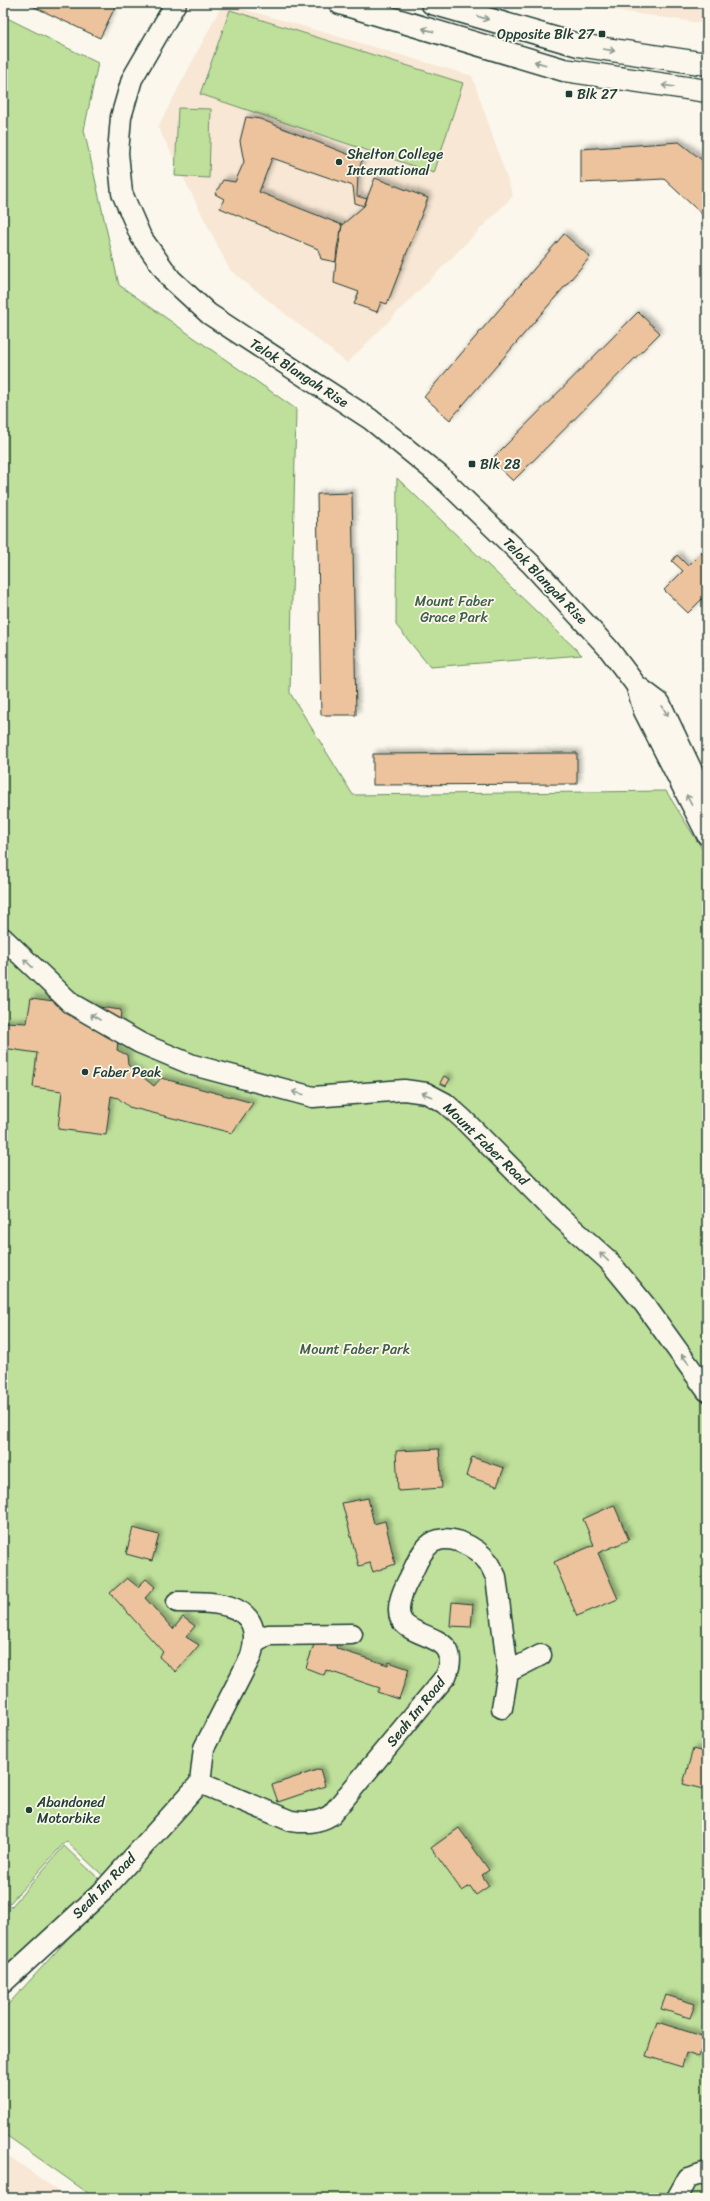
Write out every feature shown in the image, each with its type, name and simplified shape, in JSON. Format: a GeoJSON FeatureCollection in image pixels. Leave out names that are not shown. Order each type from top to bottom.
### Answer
{"type":"FeatureCollection","features":[{"type":"Feature","properties":{"kind":"main road"},"geometry":{"type":"LineString","coordinates":[[340,3],[564,70],[707,90]]}},
{"type":"Feature","properties":{"kind":"main road"},"geometry":{"type":"LineString","coordinates":[[432,3],[578,45],[707,64]]}},
{"type":"Feature","properties":{"kind":"street","name":"Telok Blangah Rise"},"geometry":{"type":"LineString","coordinates":[[176,3],[132,79],[121,117],[118,153],[122,193],[141,237],[171,279],[209,314],[370,420],[439,475],[552,584],[608,648],[636,685],[660,703],[707,802]]}},
{"type":"Feature","properties":{"kind":"street","name":"Telok Blangah Rise"},"geometry":{"type":"LineString","coordinates":[[636,685],[644,711],[707,835]]}},
{"type":"Feature","properties":{"kind":"street","name":"Mount Faber Road"},"geometry":{"type":"LineString","coordinates":[[3,938],[72,1004],[140,1043],[193,1065],[313,1097],[404,1090],[426,1093],[445,1103],[559,1216],[608,1260],[644,1305],[707,1391]]}},
{"type":"Feature","properties":{"kind":"street","name":"Seah Im Road"},"geometry":{"type":"LineString","coordinates":[[3,1983],[102,1892],[200,1783],[291,1821],[307,1823],[321,1821],[331,1815],[446,1676],[449,1669],[448,1653],[445,1646],[439,1641],[411,1630],[400,1617],[399,1609],[405,1587],[423,1551],[438,1540],[456,1540],[478,1552],[489,1563],[496,1577],[508,1672],[502,1708]]}},
{"type":"Feature","properties":{"kind":"street"},"geometry":{"type":"LineString","coordinates":[[177,1602],[224,1604],[238,1610],[249,1620],[255,1643],[251,1656],[204,1748],[200,1783]]}},
{"type":"Feature","properties":{"kind":"street"},"geometry":{"type":"LineString","coordinates":[[255,1643],[268,1635],[352,1634]]}},
{"type":"Feature","properties":{"kind":"street"},"geometry":{"type":"LineString","coordinates":[[508,1672],[541,1655]]}},
{"type":"Feature","properties":{"kind":"street"},"geometry":{"type":"LineString","coordinates":[[677,2198],[688,2178],[707,2172]]}},
{"type":"Feature","properties":{"kind":"shaded area","name":"Shelton College International"},"geometry":{"type":"Polygon","coordinates":[[[223,3],[472,76],[513,196],[347,363],[230,270],[158,127],[223,3]]]}},
{"type":"Feature","properties":{"kind":"shaded area"},"geometry":{"type":"Polygon","coordinates":[[[571,3],[707,3],[707,24],[573,4],[571,3]]]}},
{"type":"Feature","properties":{"kind":"shaded area"},"geometry":{"type":"Polygon","coordinates":[[[3,2152],[68,2198],[3,2198],[3,2152]]]}},
{"type":"Feature","properties":{"kind":"green space"},"geometry":{"type":"Polygon","coordinates":[[[230,10],[463,83],[434,173],[200,94],[230,10]]]}},
{"type":"Feature","properties":{"kind":"green space","name":"Mount Faber Park"},"geometry":{"type":"Polygon","coordinates":[[[3,16],[98,63],[84,130],[119,285],[296,409],[290,693],[353,795],[666,791],[707,857],[707,2198],[95,2198],[3,2133],[3,2010],[115,1887],[66,1841],[10,1903],[3,1897],[3,16]]]}},
{"type":"Feature","properties":{"kind":"green space"},"geometry":{"type":"Polygon","coordinates":[[[178,108],[211,109],[209,178],[175,176],[178,108]]]}},
{"type":"Feature","properties":{"kind":"green space","name":"Mount Faber Grace Park"},"geometry":{"type":"Polygon","coordinates":[[[397,478],[582,655],[430,667],[396,625],[397,478]]]}},
{"type":"Feature","properties":{"kind":"green space"},"geometry":{"type":"Polygon","coordinates":[[[64,1846],[99,1879],[3,1980],[3,1900],[11,1907],[64,1846]]]}},
{"type":"Feature","properties":{"kind":"building"},"geometry":{"type":"Polygon","coordinates":[[[26,3],[117,3],[100,38],[26,3]]]}},
{"type":"Feature","properties":{"kind":"building"},"geometry":{"type":"Polygon","coordinates":[[[635,3],[666,3],[666,5],[636,5],[635,3]]]}},
{"type":"Feature","properties":{"kind":"building"},"geometry":{"type":"Polygon","coordinates":[[[635,3],[666,3],[666,5],[636,5],[635,3]]]}},
{"type":"Feature","properties":{"kind":"building"},"geometry":{"type":"Polygon","coordinates":[[[246,117],[260,119],[362,160],[358,173],[357,196],[367,199],[364,206],[355,203],[353,186],[272,158],[259,192],[342,225],[336,262],[321,259],[318,249],[220,208],[224,199],[215,194],[223,180],[235,182],[244,162],[240,141],[246,117]]]}},
{"type":"Feature","properties":{"kind":"building"},"geometry":{"type":"Polygon","coordinates":[[[679,142],[707,164],[707,219],[664,179],[581,183],[581,149],[679,142]]]}},
{"type":"Feature","properties":{"kind":"building"},"geometry":{"type":"Polygon","coordinates":[[[375,178],[428,198],[387,304],[381,302],[377,312],[354,304],[359,292],[334,283],[337,248],[342,225],[364,206],[375,178]]]}},
{"type":"Feature","properties":{"kind":"building"},"geometry":{"type":"Polygon","coordinates":[[[564,234],[590,257],[450,420],[424,397],[564,234]]]}},
{"type":"Feature","properties":{"kind":"building"},"geometry":{"type":"Polygon","coordinates":[[[638,312],[660,333],[513,481],[491,460],[638,312]]]}},
{"type":"Feature","properties":{"kind":"building"},"geometry":{"type":"Polygon","coordinates":[[[352,493],[356,715],[321,715],[317,494],[352,493]]]}},
{"type":"Feature","properties":{"kind":"building"},"geometry":{"type":"Polygon","coordinates":[[[707,547],[707,594],[688,613],[664,590],[683,571],[672,561],[677,555],[688,566],[707,547]]]}},
{"type":"Feature","properties":{"kind":"building"},"geometry":{"type":"Polygon","coordinates":[[[577,753],[577,784],[373,785],[373,754],[577,753]]]}},
{"type":"Feature","properties":{"kind":"building","name":"Faber Peak"},"geometry":{"type":"Polygon","coordinates":[[[31,998],[121,1010],[117,1050],[127,1055],[128,1065],[154,1086],[161,1078],[253,1103],[232,1133],[129,1107],[118,1098],[111,1096],[106,1135],[58,1129],[62,1091],[33,1087],[37,1053],[3,1048],[3,1022],[27,1023],[31,998]]]}},
{"type":"Feature","properties":{"kind":"building"},"geometry":{"type":"Polygon","coordinates":[[[444,1076],[450,1079],[446,1086],[440,1083],[444,1076]]]}},
{"type":"Feature","properties":{"kind":"building"},"geometry":{"type":"Polygon","coordinates":[[[439,1449],[442,1488],[398,1491],[396,1451],[439,1449]]]}},
{"type":"Feature","properties":{"kind":"building"},"geometry":{"type":"Polygon","coordinates":[[[472,1457],[504,1468],[497,1486],[466,1476],[472,1457]]]}},
{"type":"Feature","properties":{"kind":"building"},"geometry":{"type":"Polygon","coordinates":[[[368,1498],[374,1524],[385,1521],[395,1564],[373,1572],[370,1563],[359,1566],[342,1503],[368,1498]]]}},
{"type":"Feature","properties":{"kind":"building"},"geometry":{"type":"Polygon","coordinates":[[[614,1505],[629,1540],[598,1553],[618,1599],[577,1616],[554,1562],[594,1545],[583,1519],[614,1505]]]}},
{"type":"Feature","properties":{"kind":"building"},"geometry":{"type":"Polygon","coordinates":[[[133,1528],[159,1535],[152,1561],[126,1554],[133,1528]]]}},
{"type":"Feature","properties":{"kind":"building"},"geometry":{"type":"Polygon","coordinates":[[[127,1578],[138,1587],[146,1579],[155,1587],[145,1598],[173,1629],[183,1617],[195,1626],[186,1637],[199,1645],[176,1672],[159,1657],[163,1652],[110,1593],[127,1578]]]}},
{"type":"Feature","properties":{"kind":"building"},"geometry":{"type":"Polygon","coordinates":[[[452,1602],[473,1604],[471,1627],[450,1626],[452,1602]]]}},
{"type":"Feature","properties":{"kind":"building"},"geometry":{"type":"Polygon","coordinates":[[[317,1636],[335,1644],[337,1649],[388,1665],[389,1662],[409,1669],[399,1699],[377,1692],[380,1688],[326,1670],[324,1675],[306,1668],[317,1636]]]}},
{"type":"Feature","properties":{"kind":"building"},"geometry":{"type":"Polygon","coordinates":[[[693,1749],[707,1753],[707,1790],[683,1784],[693,1749]]]}},
{"type":"Feature","properties":{"kind":"building"},"geometry":{"type":"Polygon","coordinates":[[[320,1769],[325,1786],[278,1802],[272,1785],[320,1769]]]}},
{"type":"Feature","properties":{"kind":"building"},"geometry":{"type":"Polygon","coordinates":[[[459,1828],[489,1870],[482,1875],[489,1886],[476,1895],[470,1886],[462,1891],[431,1848],[459,1828]]]}},
{"type":"Feature","properties":{"kind":"building"},"geometry":{"type":"Polygon","coordinates":[[[666,1995],[695,2004],[690,2018],[661,2009],[666,1995]]]}},
{"type":"Feature","properties":{"kind":"building"},"geometry":{"type":"Polygon","coordinates":[[[657,2022],[705,2037],[699,2057],[686,2053],[682,2067],[646,2056],[657,2022]]]}},
{"type":"Feature","properties":{"kind":"place","name":"Opposite Blk 27"},"geometry":{"type":"Point","coordinates":[602,34]}},
{"type":"Feature","properties":{"kind":"place","name":"Blk 27"},"geometry":{"type":"Point","coordinates":[569,94]}},
{"type":"Feature","properties":{"kind":"place","name":"Shelton College International"},"geometry":{"type":"Point","coordinates":[339,162]}},
{"type":"Feature","properties":{"kind":"place","name":"Blk 28"},"geometry":{"type":"Point","coordinates":[472,464]}},
{"type":"Feature","properties":{"kind":"place","name":"Faber Peak"},"geometry":{"type":"Point","coordinates":[85,1072]}},
{"type":"Feature","properties":{"kind":"place","name":"Abandoned Motorbike"},"geometry":{"type":"Point","coordinates":[29,1810]}}]}
